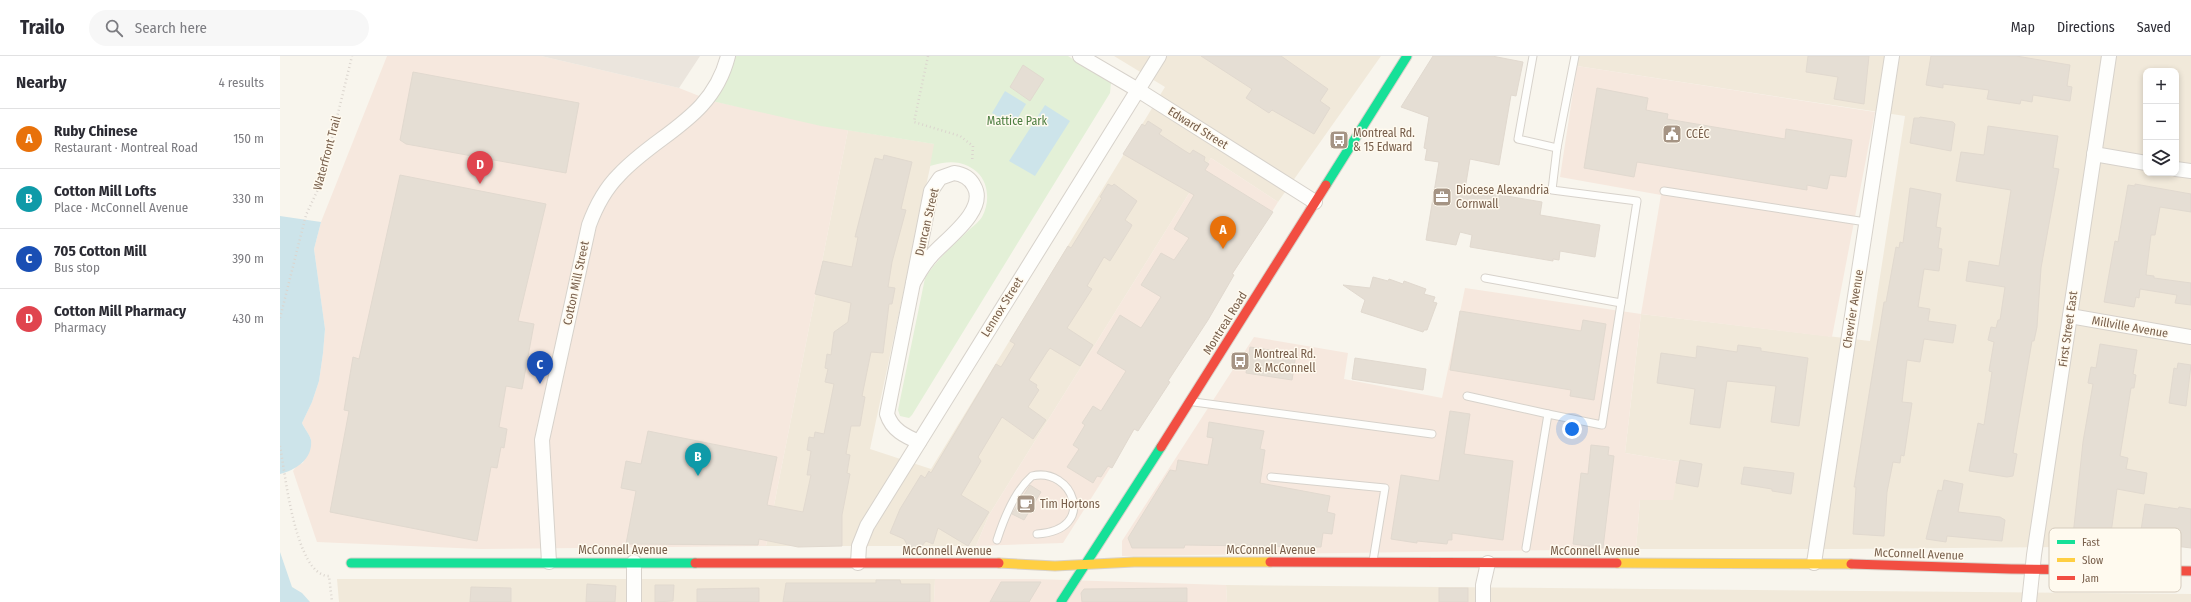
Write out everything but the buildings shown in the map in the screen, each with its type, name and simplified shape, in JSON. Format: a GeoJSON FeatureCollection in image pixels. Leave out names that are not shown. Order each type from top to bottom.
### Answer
{"type":"FeatureCollection","features":[{"type":"Feature","properties":{"kind":"main road","name":"Montreal Road"},"geometry":{"type":"LineString","coordinates":[[1061,602],[1190,402],[1407,56]]}},
{"type":"Feature","properties":{"kind":"main road","name":"McConnell Avenue"},"geometry":{"type":"LineString","coordinates":[[351,563],[993,563],[1055,566],[1086,563],[1814,563],[2049,569]]}},
{"type":"Feature","properties":{"kind":"main road","name":"McConnell Avenue"},"geometry":{"type":"LineString","coordinates":[[2181,571],[2191,571]]}},
{"type":"Feature","properties":{"kind":"street","name":"Cotton Mill Street"},"geometry":{"type":"LineString","coordinates":[[548,562],[542,440],[589,225],[604,194],[620,174],[676,129],[706,100],[720,80],[728,56]]}},
{"type":"Feature","properties":{"kind":"street","name":"Edward Street"},"geometry":{"type":"LineString","coordinates":[[1080,56],[1138,90],[1315,202]]}},
{"type":"Feature","properties":{"kind":"street","name":"Lennox Street"},"geometry":{"type":"LineString","coordinates":[[858,563],[859,546],[864,532],[1159,56]]}},
{"type":"Feature","properties":{"kind":"street","name":"Chevrier Avenue"},"geometry":{"type":"LineString","coordinates":[[1814,563],[1892,56]]}},
{"type":"Feature","properties":{"kind":"street","name":"First Street East"},"geometry":{"type":"LineString","coordinates":[[2029,602],[2032,569],[2108,56]]}},
{"type":"Feature","properties":{"kind":"street"},"geometry":{"type":"LineString","coordinates":[[2094,154],[2143,162]]}},
{"type":"Feature","properties":{"kind":"street"},"geometry":{"type":"LineString","coordinates":[[2179,169],[2191,171]]}},
{"type":"Feature","properties":{"kind":"street","name":"Duncan Street"},"geometry":{"type":"LineString","coordinates":[[913,283],[927,260],[974,209],[977,199],[976,189],[971,181],[963,176],[954,174],[944,175],[934,186],[913,283],[887,414],[891,424],[898,431],[919,442]]}},
{"type":"Feature","properties":{"kind":"street","name":"Millville Avenue"},"geometry":{"type":"LineString","coordinates":[[2070,316],[2191,337]]}},
{"type":"Feature","properties":{"kind":"street"},"geometry":{"type":"LineString","coordinates":[[634,562],[634,602]]}},
{"type":"Feature","properties":{"kind":"street"},"geometry":{"type":"LineString","coordinates":[[1483,602],[1483,585],[1488,563]]}},
{"type":"Feature","properties":{"kind":"lane"},"geometry":{"type":"LineString","coordinates":[[1533,56],[1518,139],[1557,148]]}},
{"type":"Feature","properties":{"kind":"lane"},"geometry":{"type":"LineString","coordinates":[[1467,396],[1602,425],[1636,201],[1552,190],[1557,148],[1575,56]]}},
{"type":"Feature","properties":{"kind":"lane"},"geometry":{"type":"LineString","coordinates":[[1664,191],[1866,222]]}},
{"type":"Feature","properties":{"kind":"lane"},"geometry":{"type":"LineString","coordinates":[[1485,278],[1621,303]]}},
{"type":"Feature","properties":{"kind":"lane"},"geometry":{"type":"LineString","coordinates":[[1190,402],[1432,434]]}},
{"type":"Feature","properties":{"kind":"lane"},"geometry":{"type":"LineString","coordinates":[[1526,548],[1548,414]]}},
{"type":"Feature","properties":{"kind":"lane"},"geometry":{"type":"LineString","coordinates":[[996,540],[1002,524],[1023,486],[1032,476],[1046,475],[1060,482],[1072,494],[1074,508],[1068,521],[1059,529],[1049,534],[1037,534]]}},
{"type":"Feature","properties":{"kind":"lane"},"geometry":{"type":"LineString","coordinates":[[1271,477],[1385,488],[1373,563]]}},
{"type":"Feature","properties":{"kind":"path","name":"Waterfront Trail"},"geometry":{"type":"LineString","coordinates":[[280,318],[306,215],[322,183],[336,116],[352,56]]}},
{"type":"Feature","properties":{"kind":"path"},"geometry":{"type":"LineString","coordinates":[[928,56],[914,122],[965,138],[973,146],[970,166]]}},
{"type":"Feature","properties":{"kind":"path"},"geometry":{"type":"LineString","coordinates":[[280,446],[293,521],[298,539],[312,564],[322,574],[329,576],[332,602]]}},
{"type":"Feature","properties":{"kind":"shaded area"},"geometry":{"type":"Polygon","coordinates":[[[387,56],[541,56],[679,88],[712,101],[848,130],[766,546],[480,549],[317,542],[293,471],[297,465],[303,463],[311,439],[302,423],[312,402],[319,381],[323,353],[325,329],[314,249],[321,222],[387,56]]]}},
{"type":"Feature","properties":{"kind":"shaded area"},"geometry":{"type":"Polygon","coordinates":[[[541,56],[700,56],[679,88],[541,56]]]}},
{"type":"Feature","properties":{"kind":"shaded area"},"geometry":{"type":"Polygon","coordinates":[[[1114,56],[1381,56],[1278,202],[1211,158],[989,515],[976,546],[766,546],[848,130],[935,144],[870,449],[931,469],[1165,87],[1114,56]]]}},
{"type":"Feature","properties":{"kind":"shaded area"},"geometry":{"type":"Polygon","coordinates":[[[1579,56],[2191,56],[2191,546],[2181,546],[2181,528],[2049,528],[2049,547],[1636,549],[1640,500],[1679,462],[1625,453],[1641,314],[1870,341],[1905,116],[1577,66],[1579,56]]]}},
{"type":"Feature","properties":{"kind":"shaded area"},"geometry":{"type":"Polygon","coordinates":[[[1577,66],[1875,112],[1832,337],[1641,314],[1661,195],[1560,177],[1577,66]]]}},
{"type":"Feature","properties":{"kind":"shaded area"},"geometry":{"type":"Polygon","coordinates":[[[1211,158],[1278,202],[1063,543],[976,546],[989,515],[1211,158]]]}},
{"type":"Feature","properties":{"kind":"shaded area"},"geometry":{"type":"Polygon","coordinates":[[[1465,288],[1641,314],[1625,453],[1679,462],[1673,500],[1640,500],[1636,549],[1122,556],[1122,541],[1254,337],[1348,353],[1344,379],[1442,398],[1465,288]]]}},
{"type":"Feature","properties":{"kind":"shaded area"},"geometry":{"type":"Polygon","coordinates":[[[337,579],[935,579],[934,602],[339,602],[337,579]]]}},
{"type":"Feature","properties":{"kind":"shaded area"},"geometry":{"type":"Polygon","coordinates":[[[935,579],[1034,579],[1226,585],[1227,602],[934,602],[935,579]]]}},
{"type":"Feature","properties":{"kind":"shaded area"},"geometry":{"type":"Polygon","coordinates":[[[1226,585],[2191,594],[2191,602],[1227,602],[1226,585]]]}},
{"type":"Feature","properties":{"kind":"green space","name":"Mattice Park"},"geometry":{"type":"Polygon","coordinates":[[[736,56],[1068,56],[1111,83],[1110,93],[909,418],[900,416],[898,410],[925,278],[929,271],[951,247],[982,217],[987,200],[984,182],[977,172],[960,163],[948,162],[930,166],[934,144],[821,126],[712,101],[728,75],[736,56]]]}},
{"type":"Feature","properties":{"kind":"water"},"geometry":{"type":"Polygon","coordinates":[[[1005,91],[1026,104],[1013,126],[992,113],[1005,91]]]}},
{"type":"Feature","properties":{"kind":"water"},"geometry":{"type":"Polygon","coordinates":[[[1045,105],[1070,121],[1035,176],[1009,161],[1045,105]]]}},
{"type":"Feature","properties":{"kind":"water"},"geometry":{"type":"Polygon","coordinates":[[[280,216],[321,222],[314,249],[325,329],[319,381],[312,402],[302,423],[311,440],[311,447],[302,463],[292,470],[280,474],[280,216]]]}},
{"type":"Feature","properties":{"kind":"water"},"geometry":{"type":"Polygon","coordinates":[[[280,552],[292,587],[302,593],[310,602],[280,602],[280,552]]]}},
{"type":"Feature","properties":{"kind":"traffic: fast"},"geometry":{"type":"LineString","coordinates":[[1326,185],[1407,56]]}},
{"type":"Feature","properties":{"kind":"traffic: fast"},"geometry":{"type":"LineString","coordinates":[[1061,602],[1161,447]]}},
{"type":"Feature","properties":{"kind":"traffic: fast"},"geometry":{"type":"LineString","coordinates":[[351,563],[695,563]]}},
{"type":"Feature","properties":{"kind":"traffic: slow"},"geometry":{"type":"LineString","coordinates":[[999,563],[1055,566],[1134,562],[1270,562]]}},
{"type":"Feature","properties":{"kind":"traffic: slow"},"geometry":{"type":"LineString","coordinates":[[1617,563],[1851,564]]}},
{"type":"Feature","properties":{"kind":"traffic: jam"},"geometry":{"type":"LineString","coordinates":[[1161,447],[1326,185]]}},
{"type":"Feature","properties":{"kind":"traffic: jam"},"geometry":{"type":"LineString","coordinates":[[1270,562],[1617,563]]}},
{"type":"Feature","properties":{"kind":"traffic: jam"},"geometry":{"type":"LineString","coordinates":[[695,563],[999,563]]}},
{"type":"Feature","properties":{"kind":"traffic: jam"},"geometry":{"type":"LineString","coordinates":[[1851,564],[2049,569]]}},
{"type":"Feature","properties":{"kind":"traffic: jam"},"geometry":{"type":"LineString","coordinates":[[2181,571],[2191,571]]}},
{"type":"Feature","properties":{"kind":"place","name":"CCÉC"},"geometry":{"type":"Point","coordinates":[1672,134]}},
{"type":"Feature","properties":{"kind":"place","name":"Montreal Rd. & 15 Edward"},"geometry":{"type":"Point","coordinates":[1339,140]}},
{"type":"Feature","properties":{"kind":"place","name":"Cotton Mill Pharmacy"},"geometry":{"type":"Point","coordinates":[480,184]}},
{"type":"Feature","properties":{"kind":"place","name":"Diocese Alexandria Cornwall"},"geometry":{"type":"Point","coordinates":[1442,197]}},
{"type":"Feature","properties":{"kind":"place","name":"Ruby Chinese"},"geometry":{"type":"Point","coordinates":[1223,249]}},
{"type":"Feature","properties":{"kind":"place","name":"Montreal Rd. & McConnell"},"geometry":{"type":"Point","coordinates":[1240,361]}},
{"type":"Feature","properties":{"kind":"place","name":"705 Cotton Mill"},"geometry":{"type":"Point","coordinates":[540,384]}},
{"type":"Feature","properties":{"kind":"place","name":"Cotton Mill Lofts"},"geometry":{"type":"Point","coordinates":[698,476]}},
{"type":"Feature","properties":{"kind":"place","name":"Tim Hortons"},"geometry":{"type":"Point","coordinates":[1026,504]}}]}
